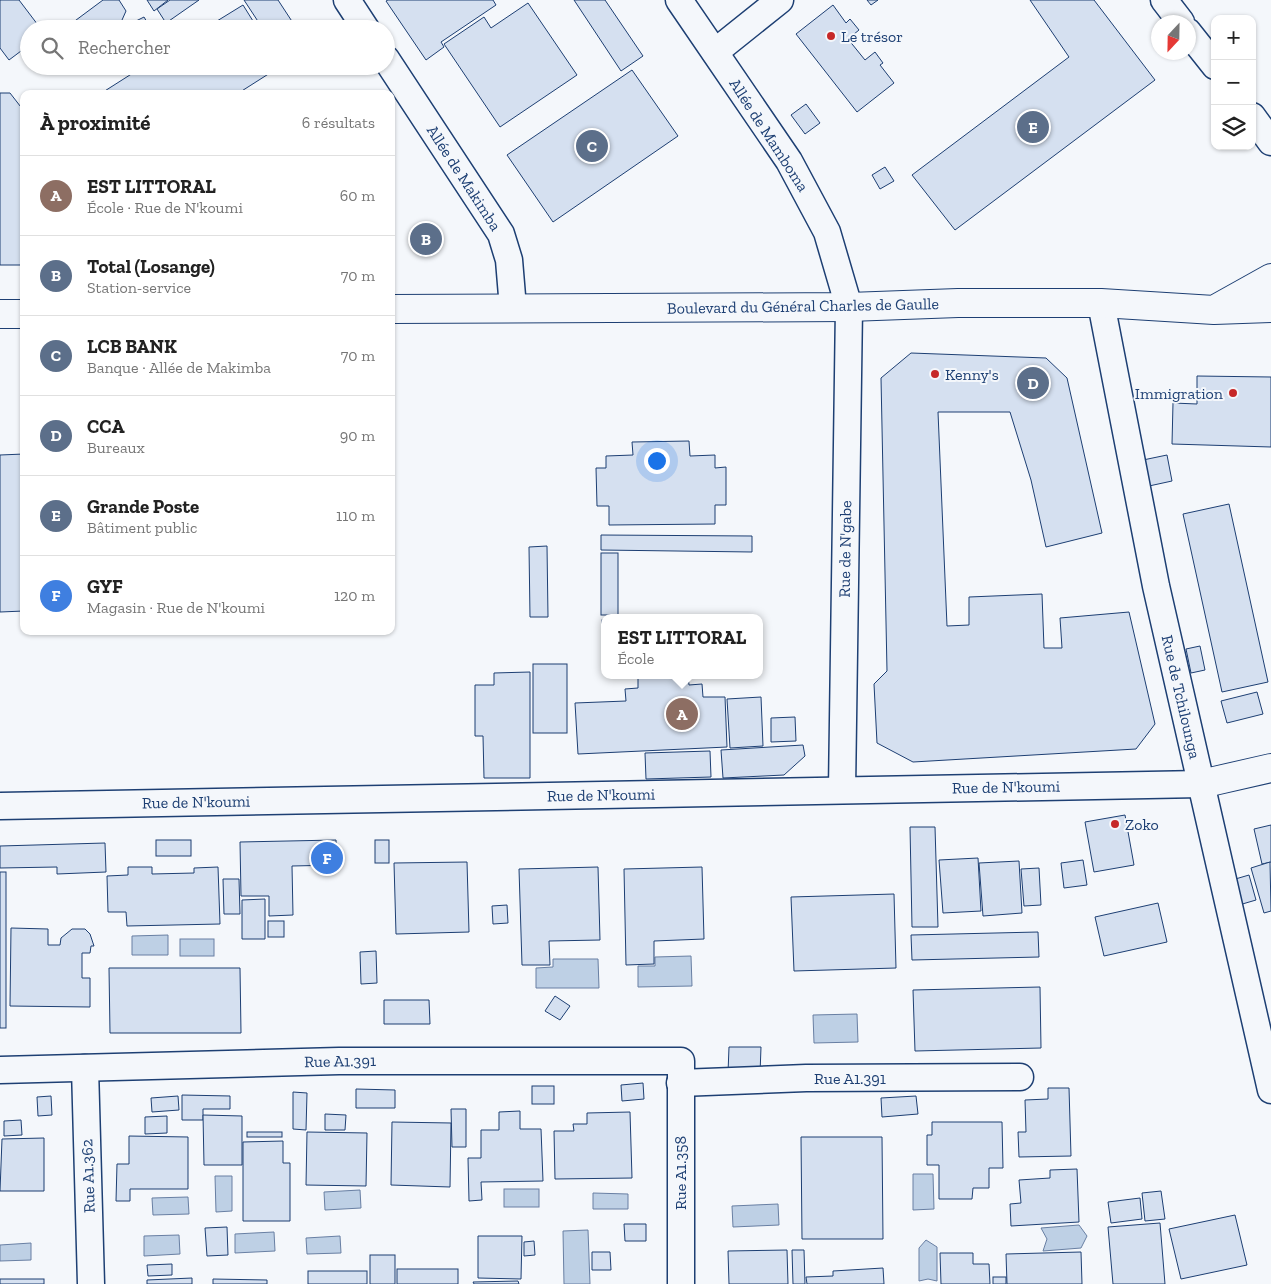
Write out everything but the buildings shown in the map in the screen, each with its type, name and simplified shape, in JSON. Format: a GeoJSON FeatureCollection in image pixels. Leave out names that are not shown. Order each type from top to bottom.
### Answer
{"type":"FeatureCollection","features":[{"type":"Feature","properties":{"kind":"main road"},"geometry":{"type":"LineString","coordinates":[[1214,310],[1271,278]]}},
{"type":"Feature","properties":{"kind":"main road","name":"Boulevard du Général Charles de Gaulle"},"geometry":{"type":"LineString","coordinates":[[395,309],[849,307],[958,303],[1101,303],[1214,310],[1271,308]]}},
{"type":"Feature","properties":{"kind":"main road"},"geometry":{"type":"LineString","coordinates":[[0,314],[20,314]]}},
{"type":"Feature","properties":{"kind":"main road"},"geometry":{"type":"LineString","coordinates":[[1201,784],[1271,768]]}},
{"type":"Feature","properties":{"kind":"street"},"geometry":{"type":"LineString","coordinates":[[347,0],[360,20]]}},
{"type":"Feature","properties":{"kind":"street","name":"Allée de Mamboma"},"geometry":{"type":"LineString","coordinates":[[680,0],[789,160],[827,232],[849,307]]}},
{"type":"Feature","properties":{"kind":"street"},"geometry":{"type":"LineString","coordinates":[[715,52],[780,0]]}},
{"type":"Feature","properties":{"kind":"street"},"geometry":{"type":"LineString","coordinates":[[1164,0],[1176,15]]}},
{"type":"Feature","properties":{"kind":"street"},"geometry":{"type":"LineString","coordinates":[[1196,42],[1211,61]]}},
{"type":"Feature","properties":{"kind":"street","name":"Allée de Makimba"},"geometry":{"type":"LineString","coordinates":[[395,73],[501,234],[510,260],[513,308]]}},
{"type":"Feature","properties":{"kind":"street"},"geometry":{"type":"LineString","coordinates":[[1256,121],[1271,142]]}},
{"type":"Feature","properties":{"kind":"street","name":"Rue de Tchilounga"},"geometry":{"type":"LineString","coordinates":[[1101,303],[1156,586],[1271,1090]]}},
{"type":"Feature","properties":{"kind":"street","name":"Rue de N'gabe"},"geometry":{"type":"LineString","coordinates":[[842,790],[849,307]]}},
{"type":"Feature","properties":{"kind":"street","name":"Rue de N'koumi"},"geometry":{"type":"LineString","coordinates":[[0,806],[1201,784]]}},
{"type":"Feature","properties":{"kind":"street","name":"Rue A1.391"},"geometry":{"type":"LineString","coordinates":[[0,1070],[339,1061],[806,1078],[1020,1077]]}},
{"type":"Feature","properties":{"kind":"street","name":"Rue A1.362"},"geometry":{"type":"LineString","coordinates":[[84,1068],[91,1284]]}},
{"type":"Feature","properties":{"kind":"street","name":"Rue A1.358"},"geometry":{"type":"LineString","coordinates":[[680,1072],[681,1284]]}},
{"type":"Feature","properties":{"kind":"water"},"geometry":{"type":"Polygon","coordinates":[[[168,935],[168,955],[132,955],[132,936],[168,935]]]}},
{"type":"Feature","properties":{"kind":"water"},"geometry":{"type":"Polygon","coordinates":[[[180,939],[214,939],[214,956],[180,956],[180,939]]]}},
{"type":"Feature","properties":{"kind":"water"},"geometry":{"type":"Polygon","coordinates":[[[691,956],[692,986],[638,987],[638,966],[655,966],[655,957],[691,956]]]}},
{"type":"Feature","properties":{"kind":"water"},"geometry":{"type":"Polygon","coordinates":[[[553,959],[598,959],[599,988],[536,988],[536,968],[553,967],[553,959]]]}},
{"type":"Feature","properties":{"kind":"water"},"geometry":{"type":"Polygon","coordinates":[[[857,1014],[858,1042],[814,1043],[813,1015],[857,1014]]]}},
{"type":"Feature","properties":{"kind":"water"},"geometry":{"type":"Polygon","coordinates":[[[913,1174],[933,1174],[934,1209],[913,1210],[913,1174]]]}},
{"type":"Feature","properties":{"kind":"water"},"geometry":{"type":"Polygon","coordinates":[[[215,1176],[232,1176],[232,1211],[216,1212],[215,1176]]]}},
{"type":"Feature","properties":{"kind":"water"},"geometry":{"type":"Polygon","coordinates":[[[504,1189],[539,1189],[539,1207],[504,1207],[504,1189]]]}},
{"type":"Feature","properties":{"kind":"water"},"geometry":{"type":"Polygon","coordinates":[[[360,1190],[361,1208],[325,1210],[324,1192],[360,1190]]]}},
{"type":"Feature","properties":{"kind":"water"},"geometry":{"type":"Polygon","coordinates":[[[593,1193],[628,1194],[628,1209],[593,1209],[593,1193]]]}},
{"type":"Feature","properties":{"kind":"water"},"geometry":{"type":"Polygon","coordinates":[[[188,1197],[189,1214],[153,1215],[152,1198],[188,1197]]]}},
{"type":"Feature","properties":{"kind":"water"},"geometry":{"type":"Polygon","coordinates":[[[778,1204],[779,1225],[733,1227],[732,1206],[778,1204]]]}},
{"type":"Feature","properties":{"kind":"water"},"geometry":{"type":"Polygon","coordinates":[[[1079,1225],[1087,1236],[1081,1248],[1043,1251],[1047,1239],[1041,1228],[1079,1225]]]}},
{"type":"Feature","properties":{"kind":"water"},"geometry":{"type":"Polygon","coordinates":[[[588,1230],[590,1284],[564,1284],[563,1231],[588,1230]]]}},
{"type":"Feature","properties":{"kind":"water"},"geometry":{"type":"Polygon","coordinates":[[[274,1232],[275,1251],[235,1253],[235,1234],[274,1232]]]}},
{"type":"Feature","properties":{"kind":"water"},"geometry":{"type":"Polygon","coordinates":[[[179,1235],[180,1254],[144,1256],[144,1236],[179,1235]]]}},
{"type":"Feature","properties":{"kind":"water"},"geometry":{"type":"Polygon","coordinates":[[[340,1236],[341,1253],[307,1254],[306,1238],[340,1236]]]}},
{"type":"Feature","properties":{"kind":"water"},"geometry":{"type":"Polygon","coordinates":[[[926,1240],[937,1247],[937,1281],[928,1279],[919,1281],[919,1248],[926,1240]]]}},
{"type":"Feature","properties":{"kind":"water"},"geometry":{"type":"Polygon","coordinates":[[[31,1243],[31,1260],[0,1261],[0,1245],[31,1243]]]}},
{"type":"Feature","properties":{"kind":"place","name":"Le trésor"},"geometry":{"type":"Point","coordinates":[831,36]}},
{"type":"Feature","properties":{"kind":"place","name":"Grande Poste"},"geometry":{"type":"Point","coordinates":[1033,127]}},
{"type":"Feature","properties":{"kind":"place","name":"LCB BANK"},"geometry":{"type":"Point","coordinates":[592,146]}},
{"type":"Feature","properties":{"kind":"place","name":"Total (Losange)"},"geometry":{"type":"Point","coordinates":[426,239]}},
{"type":"Feature","properties":{"kind":"place","name":"Kenny's"},"geometry":{"type":"Point","coordinates":[935,374]}},
{"type":"Feature","properties":{"kind":"place","name":"CCA"},"geometry":{"type":"Point","coordinates":[1033,383]}},
{"type":"Feature","properties":{"kind":"place","name":"Immigration"},"geometry":{"type":"Point","coordinates":[1233,393]}},
{"type":"Feature","properties":{"kind":"place","name":"EST LITTORAL"},"geometry":{"type":"Point","coordinates":[682,714]}},
{"type":"Feature","properties":{"kind":"place","name":"Zoko"},"geometry":{"type":"Point","coordinates":[1115,824]}},
{"type":"Feature","properties":{"kind":"place","name":"GYF"},"geometry":{"type":"Point","coordinates":[327,858]}}]}
